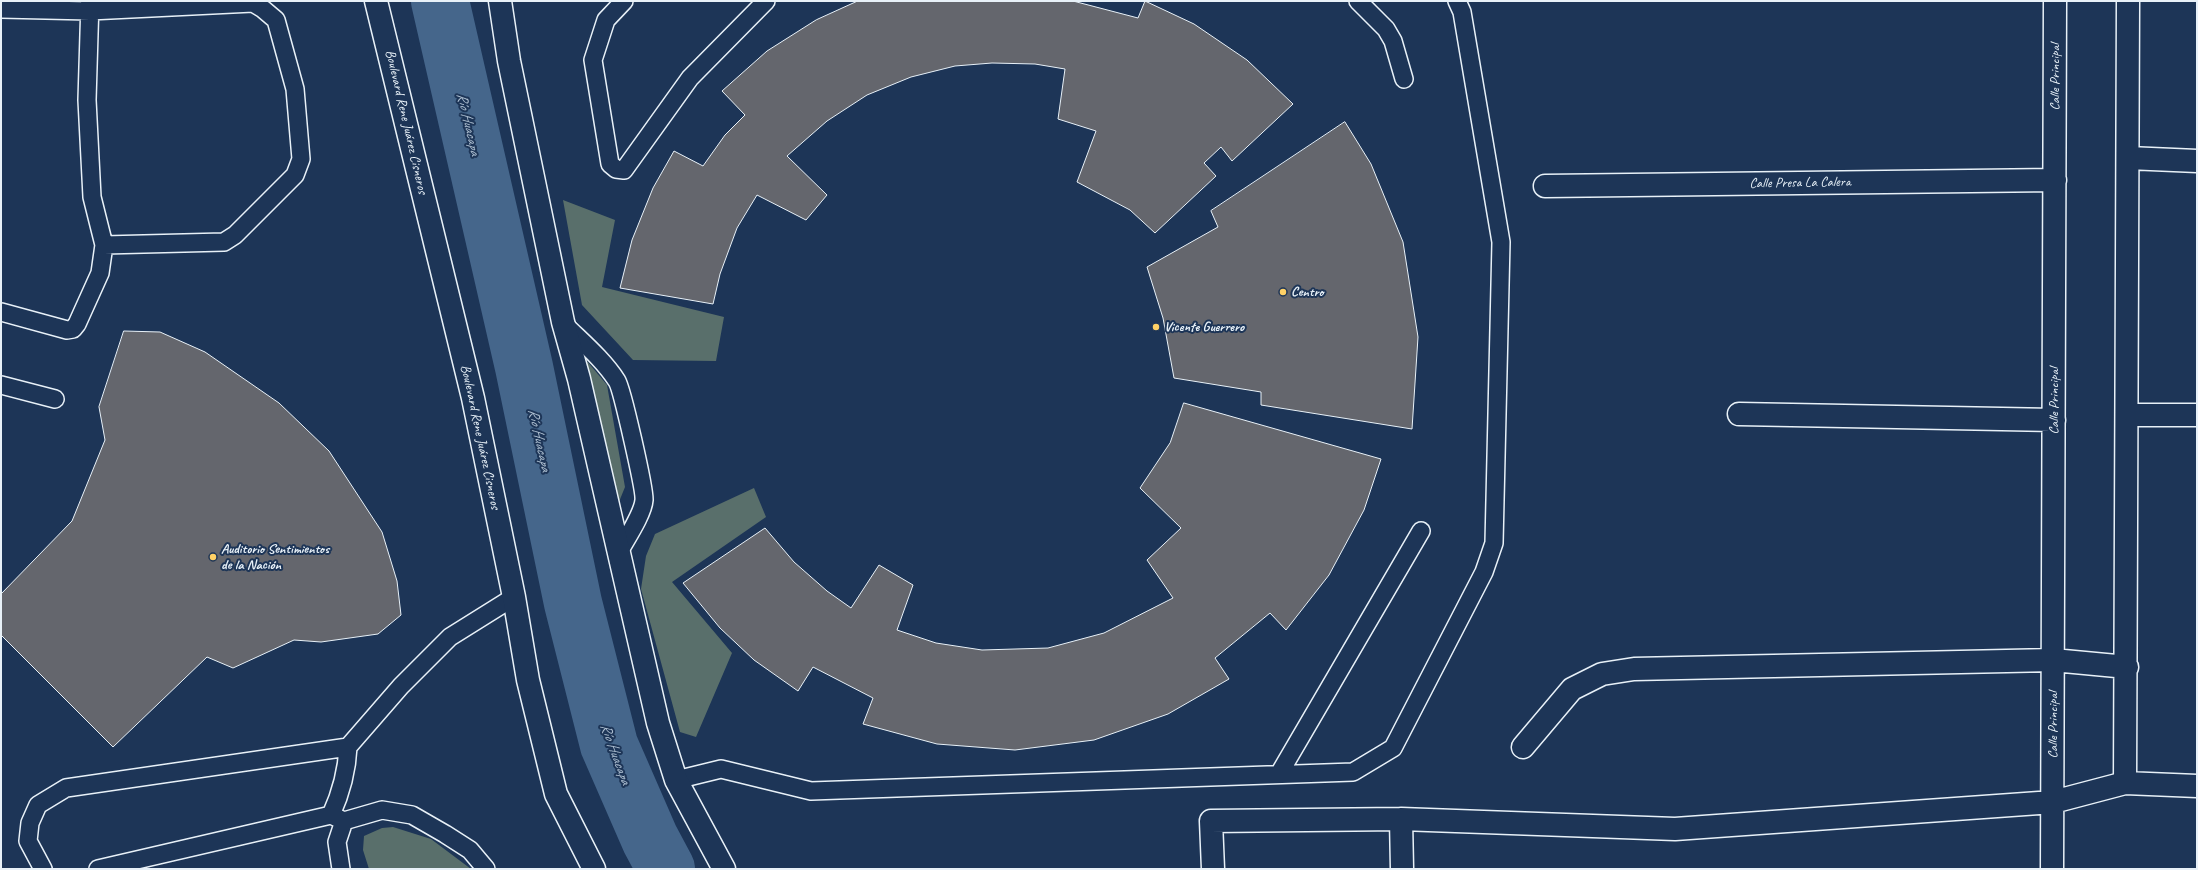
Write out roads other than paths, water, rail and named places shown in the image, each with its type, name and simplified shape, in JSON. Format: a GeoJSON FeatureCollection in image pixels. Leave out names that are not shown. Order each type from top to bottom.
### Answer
{"type":"FeatureCollection","features":[{"type":"Feature","properties":{"kind":"street","name":"Boulevard Rene Juárez Cisneros"},"geometry":{"type":"LineString","coordinates":[[376,1],[473,398],[514,597],[528,680],[556,794],[594,869]]}},
{"type":"Feature","properties":{"kind":"street"},"geometry":{"type":"LineString","coordinates":[[500,1],[509,61],[563,322],[579,379],[658,723],[676,780],[724,869]]}},
{"type":"Feature","properties":{"kind":"street"},"geometry":{"type":"LineString","coordinates":[[506,35],[517,1]]}},
{"type":"Feature","properties":{"kind":"street","name":"Calle Principal"},"geometry":{"type":"LineString","coordinates":[[2052,869],[2055,1]]}},
{"type":"Feature","properties":{"kind":"street"},"geometry":{"type":"LineString","coordinates":[[2126,783],[2128,1]]}},
{"type":"Feature","properties":{"kind":"street"},"geometry":{"type":"LineString","coordinates":[[2128,158],[2197,160]]}},
{"type":"Feature","properties":{"kind":"street","name":"Calle Presa La Calera"},"geometry":{"type":"LineString","coordinates":[[1545,186],[2055,180]]}},
{"type":"Feature","properties":{"kind":"street"},"geometry":{"type":"LineString","coordinates":[[1739,414],[2054,420]]}},
{"type":"Feature","properties":{"kind":"street"},"geometry":{"type":"LineString","coordinates":[[2128,416],[2197,415]]}},
{"type":"Feature","properties":{"kind":"street"},"geometry":{"type":"LineString","coordinates":[[1523,747],[1572,689],[1602,674],[1634,668],[2053,660],[2127,667]]}},
{"type":"Feature","properties":{"kind":"street"},"geometry":{"type":"LineString","coordinates":[[1213,869],[1212,821],[1401,819],[1675,829],[2052,802],[2126,783],[2197,786]]}},
{"type":"Feature","properties":{"kind":"street"},"geometry":{"type":"LineString","coordinates":[[1401,819],[1402,869]]}},
{"type":"Feature","properties":{"kind":"lane"},"geometry":{"type":"LineString","coordinates":[[624,1],[606,20],[593,60],[610,164],[616,169],[624,170],[690,78],[766,1]]}},
{"type":"Feature","properties":{"kind":"lane"},"geometry":{"type":"LineString","coordinates":[[1358,1],[1386,28],[1392,41],[1404,79]]}},
{"type":"Feature","properties":{"kind":"lane"},"geometry":{"type":"LineString","coordinates":[[676,780],[721,769],[811,791],[1353,772],[1393,748],[1484,572],[1494,543],[1501,242],[1462,12],[1457,1]]}},
{"type":"Feature","properties":{"kind":"lane"},"geometry":{"type":"LineString","coordinates":[[1,9],[253,3],[276,20],[295,89],[301,159],[295,175],[235,235],[224,242],[104,245]]}},
{"type":"Feature","properties":{"kind":"lane"},"geometry":{"type":"LineString","coordinates":[[1,312],[67,330],[73,329],[77,324],[100,273],[104,245],[92,197],[87,100],[90,6]]}},
{"type":"Feature","properties":{"kind":"lane"},"geometry":{"type":"LineString","coordinates":[[563,322],[601,361],[618,382],[644,492],[644,501],[619,552]]}},
{"type":"Feature","properties":{"kind":"lane"},"geometry":{"type":"LineString","coordinates":[[1,385],[55,399]]}},
{"type":"Feature","properties":{"kind":"lane"},"geometry":{"type":"LineString","coordinates":[[1279,774],[1421,530]]}},
{"type":"Feature","properties":{"kind":"lane"},"geometry":{"type":"LineString","coordinates":[[341,869],[337,842],[338,818],[341,794],[348,762],[348,747],[400,686],[450,637],[514,597]]}},
{"type":"Feature","properties":{"kind":"lane"},"geometry":{"type":"LineString","coordinates":[[43,869],[28,841],[30,823],[38,805],[66,788],[348,747]]}},
{"type":"Feature","properties":{"kind":"lane"},"geometry":{"type":"LineString","coordinates":[[98,869],[382,810],[412,815],[470,850],[486,869]]}},
{"type":"Feature","properties":{"kind":"waterway","name":"Río Huacapa"},"geometry":{"type":"LineString","coordinates":[[440,1],[524,367],[573,603],[609,745],[650,839],[666,869]]}},
{"type":"Feature","properties":{"kind":"place","name":"Centro"},"geometry":{"type":"Point","coordinates":[1283,292]}},
{"type":"Feature","properties":{"kind":"place","name":"Vicente Guerrero"},"geometry":{"type":"Point","coordinates":[1156,327]}},
{"type":"Feature","properties":{"kind":"place","name":"Auditorio Sentimientos de la Nación"},"geometry":{"type":"Point","coordinates":[213,557]}}]}
